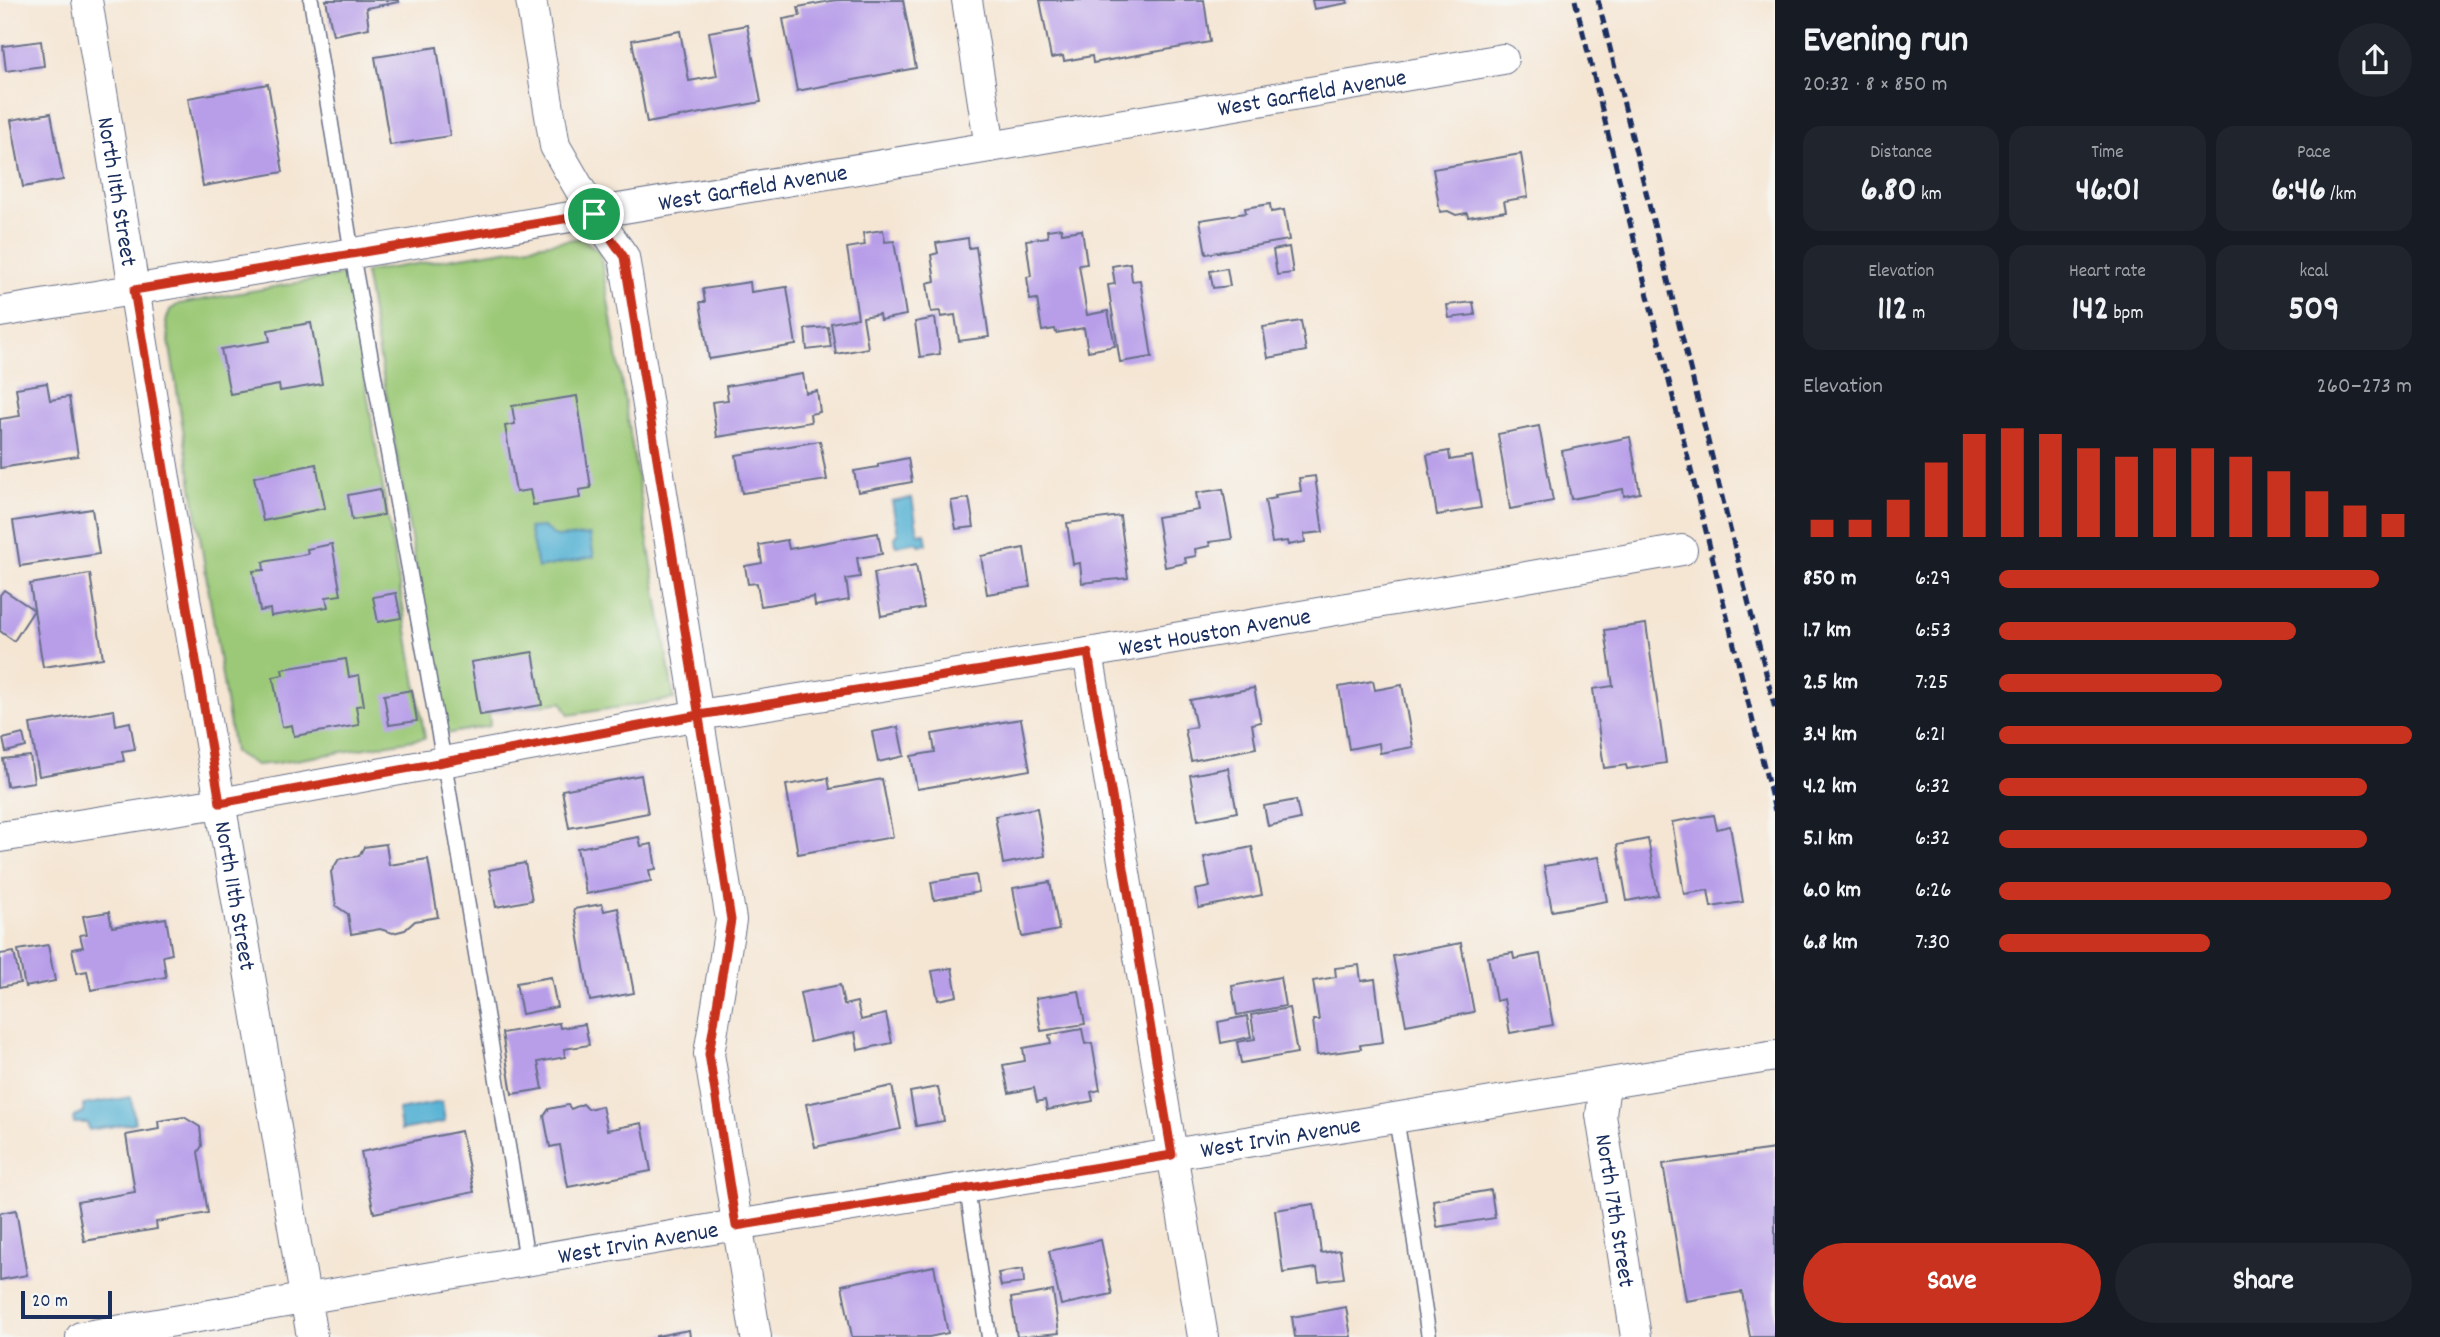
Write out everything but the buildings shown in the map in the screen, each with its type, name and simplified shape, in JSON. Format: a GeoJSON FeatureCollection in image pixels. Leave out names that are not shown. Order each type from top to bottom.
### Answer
{"type":"FeatureCollection","features":[{"type":"Feature","properties":{"kind":"street","name":"North 11th Street"},"geometry":{"type":"LineString","coordinates":[[87,0],[220,803],[312,1337]]}},
{"type":"Feature","properties":{"kind":"street"},"geometry":{"type":"LineString","coordinates":[[531,0],[555,146],[594,214],[624,257],[731,920],[709,1054],[756,1337]]}},
{"type":"Feature","properties":{"kind":"street"},"geometry":{"type":"LineString","coordinates":[[967,0],[990,147]]}},
{"type":"Feature","properties":{"kind":"street","name":"West Garfield Avenue"},"geometry":{"type":"LineString","coordinates":[[0,312],[1503,59]]}},
{"type":"Feature","properties":{"kind":"street","name":"West Houston Avenue"},"geometry":{"type":"LineString","coordinates":[[1,833],[220,803],[699,715],[1088,653],[1682,550]]}},
{"type":"Feature","properties":{"kind":"street"},"geometry":{"type":"LineString","coordinates":[[1088,653],[1203,1337]]}},
{"type":"Feature","properties":{"kind":"street","name":"West Irvin Avenue"},"geometry":{"type":"LineString","coordinates":[[81,1337],[527,1260],[1775,1056]]}},
{"type":"Feature","properties":{"kind":"street","name":"North 17th Street"},"geometry":{"type":"LineString","coordinates":[[1605,1084],[1601,1115],[1636,1337]]}},
{"type":"Feature","properties":{"kind":"lane"},"geometry":{"type":"LineString","coordinates":[[311,0],[352,254],[444,762],[527,1260]]}},
{"type":"Feature","properties":{"kind":"lane"},"geometry":{"type":"LineString","coordinates":[[1396,1119],[1410,1192],[1417,1264],[1429,1337]]}},
{"type":"Feature","properties":{"kind":"lane"},"geometry":{"type":"LineString","coordinates":[[967,1188],[989,1337]]}},
{"type":"Feature","properties":{"kind":"green space"},"geometry":{"type":"Polygon","coordinates":[[[581,238],[600,252],[674,699],[569,715],[562,702],[489,713],[490,726],[445,734],[365,272],[581,238]]]}},
{"type":"Feature","properties":{"kind":"green space"},"geometry":{"type":"Polygon","coordinates":[[[347,274],[425,738],[256,765],[234,752],[166,321],[170,310],[179,304],[347,274]]]}},
{"type":"Feature","properties":{"kind":"water"},"geometry":{"type":"Polygon","coordinates":[[[912,498],[918,534],[925,533],[927,544],[918,545],[917,542],[896,546],[895,537],[898,534],[892,502],[912,498]]]}},
{"type":"Feature","properties":{"kind":"water"},"geometry":{"type":"Polygon","coordinates":[[[543,527],[556,537],[590,535],[594,557],[538,568],[529,528],[543,527]]]}},
{"type":"Feature","properties":{"kind":"water"},"geometry":{"type":"Polygon","coordinates":[[[131,1097],[135,1123],[89,1130],[87,1123],[74,1123],[73,1118],[76,1115],[84,1113],[83,1105],[131,1097]]]}},
{"type":"Feature","properties":{"kind":"water"},"geometry":{"type":"Polygon","coordinates":[[[442,1102],[445,1122],[401,1130],[398,1110],[442,1102]]]}},
{"type":"Feature","properties":{"kind":"railway"},"geometry":{"type":"LineString","coordinates":[[1575,0],[1775,811]]}},
{"type":"Feature","properties":{"kind":"railway"},"geometry":{"type":"LineString","coordinates":[[1598,0],[1775,709]]}},
{"type":"Feature","properties":{"kind":"route"},"geometry":{"type":"LineString","coordinates":[[594,214],[134,290],[220,803],[699,715],[1088,653],[1172,1155],[736,1226],[709,1054],[731,920],[699,715],[624,257],[594,214]]}}]}
